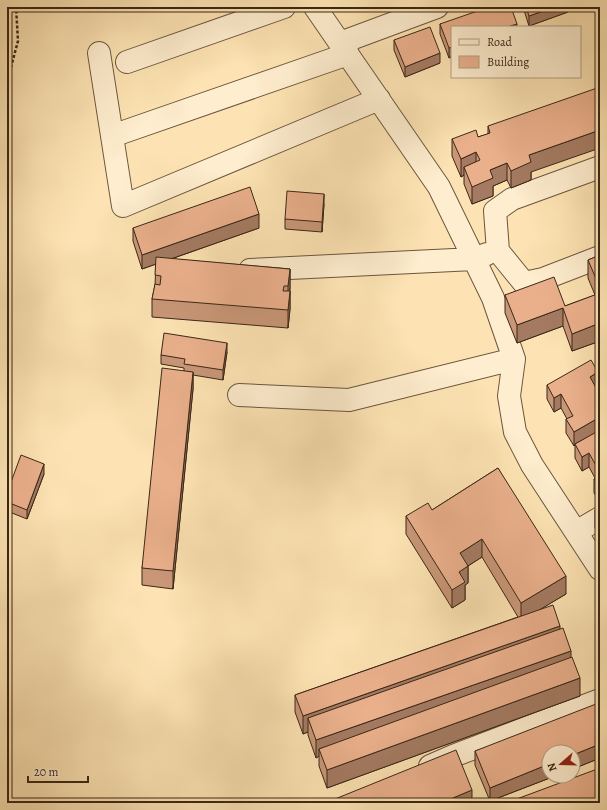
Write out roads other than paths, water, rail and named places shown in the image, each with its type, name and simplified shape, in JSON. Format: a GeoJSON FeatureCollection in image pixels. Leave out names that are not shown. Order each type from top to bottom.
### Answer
{"type":"FeatureCollection","features":[{"type":"Feature","properties":{"kind":"street"},"geometry":{"type":"LineString","coordinates":[[127,62],[284,7]]}},
{"type":"Feature","properties":{"kind":"street"},"geometry":{"type":"LineString","coordinates":[[314,7],[439,186],[493,298],[514,359],[509,396],[515,432],[532,465],[600,569]]}},
{"type":"Feature","properties":{"kind":"street"},"geometry":{"type":"LineString","coordinates":[[112,136],[344,49],[436,7]]}},
{"type":"Feature","properties":{"kind":"street"},"geometry":{"type":"LineString","coordinates":[[99,53],[123,206],[379,99]]}},
{"type":"Feature","properties":{"kind":"street"},"geometry":{"type":"LineString","coordinates":[[600,167],[512,199],[495,211],[498,251],[524,283],[544,279],[600,257]]}},
{"type":"Feature","properties":{"kind":"street"},"geometry":{"type":"LineString","coordinates":[[227,271],[474,259],[498,251]]}},
{"type":"Feature","properties":{"kind":"street"},"geometry":{"type":"LineString","coordinates":[[239,395],[349,400],[514,359]]}},
{"type":"Feature","properties":{"kind":"street"},"geometry":{"type":"LineString","coordinates":[[576,532],[600,518]]}},
{"type":"Feature","properties":{"kind":"street"},"geometry":{"type":"LineString","coordinates":[[410,775],[453,756],[600,700]]}}]}
